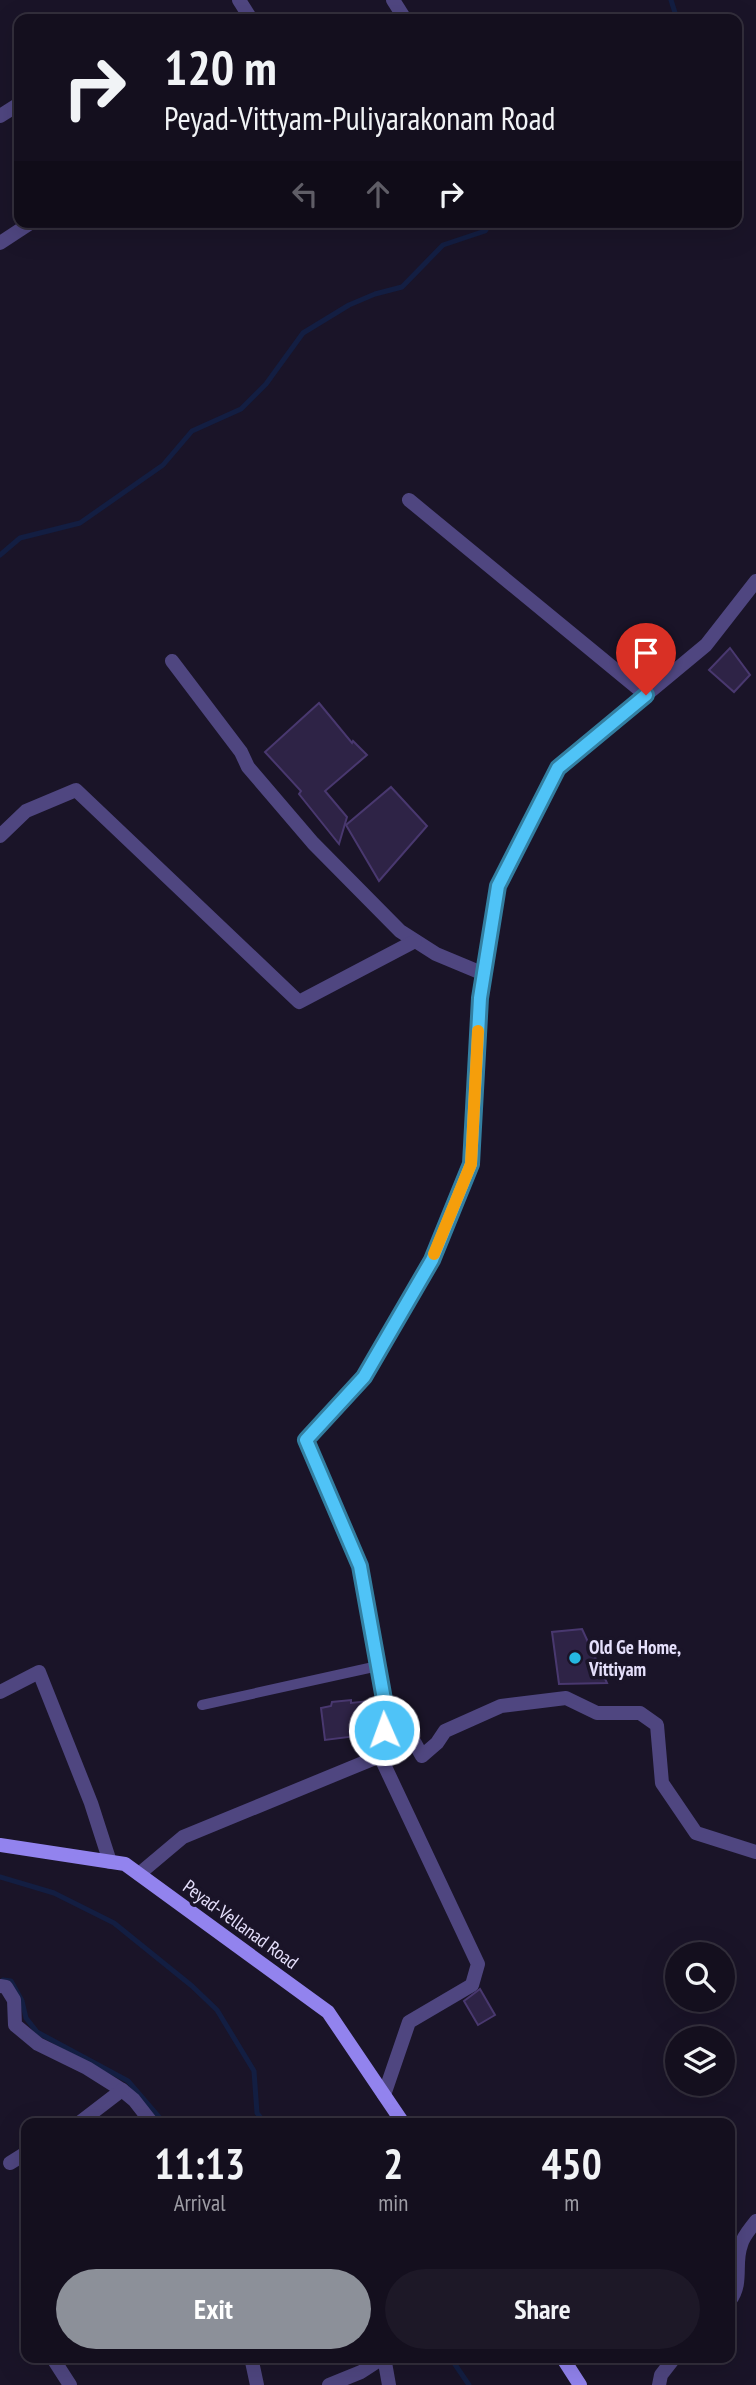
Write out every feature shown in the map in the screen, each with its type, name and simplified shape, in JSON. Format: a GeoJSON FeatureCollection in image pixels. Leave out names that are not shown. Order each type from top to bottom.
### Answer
{"type":"FeatureCollection","features":[{"type":"Feature","properties":{"kind":"main road","name":"Peyad-Vellanad Road"},"geometry":{"type":"LineString","coordinates":[[0,1845],[125,1864],[328,2012],[400,2118]]}},
{"type":"Feature","properties":{"kind":"main road"},"geometry":{"type":"LineString","coordinates":[[566,2363],[580,2385]]}},
{"type":"Feature","properties":{"kind":"street"},"geometry":{"type":"LineString","coordinates":[[0,243],[24,228]]}},
{"type":"Feature","properties":{"kind":"street"},"geometry":{"type":"LineString","coordinates":[[409,500],[646,695]]}},
{"type":"Feature","properties":{"kind":"street"},"geometry":{"type":"LineString","coordinates":[[384,2095],[409,2022],[472,1985],[478,1965],[380,1756],[387,1716],[360,1566],[306,1440],[364,1377],[432,1260],[471,1164],[480,998],[498,886],[558,768],[706,645],[756,582]]}},
{"type":"Feature","properties":{"kind":"street"},"geometry":{"type":"LineString","coordinates":[[172,661],[241,752],[248,767],[313,842],[400,931],[436,954],[484,974]]}},
{"type":"Feature","properties":{"kind":"street"},"geometry":{"type":"LineString","coordinates":[[0,836],[26,811],[76,790],[299,1002],[415,941]]}},
{"type":"Feature","properties":{"kind":"street"},"geometry":{"type":"LineString","coordinates":[[0,1692],[39,1672],[91,1803],[110,1861]]}},
{"type":"Feature","properties":{"kind":"street"},"geometry":{"type":"LineString","coordinates":[[384,1730],[412,1738],[422,1755],[438,1743],[445,1731],[501,1706],[566,1698],[597,1713],[640,1713],[657,1725],[662,1783],[696,1833],[756,1852]]}},
{"type":"Feature","properties":{"kind":"street"},"geometry":{"type":"LineString","coordinates":[[139,1874],[183,1837],[380,1756]]}},
{"type":"Feature","properties":{"kind":"street"},"geometry":{"type":"LineString","coordinates":[[0,1986],[6,1987],[14,2000],[16,2025],[38,2044],[87,2068],[122,2090],[148,2118]]}},
{"type":"Feature","properties":{"kind":"street"},"geometry":{"type":"LineString","coordinates":[[86,2118],[122,2090]]}},
{"type":"Feature","properties":{"kind":"street"},"geometry":{"type":"LineString","coordinates":[[9,2163],[21,2156]]}},
{"type":"Feature","properties":{"kind":"street"},"geometry":{"type":"LineString","coordinates":[[735,2289],[740,2245],[756,2221]]}},
{"type":"Feature","properties":{"kind":"street"},"geometry":{"type":"LineString","coordinates":[[56,2363],[71,2385]]}},
{"type":"Feature","properties":{"kind":"street"},"geometry":{"type":"LineString","coordinates":[[252,2363],[257,2385]]}},
{"type":"Feature","properties":{"kind":"street"},"geometry":{"type":"LineString","coordinates":[[356,2363],[361,2372]]}},
{"type":"Feature","properties":{"kind":"street"},"geometry":{"type":"LineString","coordinates":[[329,2385],[361,2372],[375,2363]]}},
{"type":"Feature","properties":{"kind":"street"},"geometry":{"type":"LineString","coordinates":[[385,2363],[389,2385]]}},
{"type":"Feature","properties":{"kind":"street"},"geometry":{"type":"LineString","coordinates":[[659,2385],[661,2375],[670,2363]]}},
{"type":"Feature","properties":{"kind":"lane"},"geometry":{"type":"LineString","coordinates":[[202,1705],[378,1666]]}},
{"type":"Feature","properties":{"kind":"building"},"geometry":{"type":"Polygon","coordinates":[[[730,648],[750,675],[734,692],[709,670],[730,648]]]}},
{"type":"Feature","properties":{"kind":"building"},"geometry":{"type":"Polygon","coordinates":[[[319,703],[352,743],[353,741],[367,755],[325,791],[347,817],[339,844],[299,794],[301,791],[265,752],[319,703]]]}},
{"type":"Feature","properties":{"kind":"building"},"geometry":{"type":"Polygon","coordinates":[[[391,787],[427,826],[379,881],[346,825],[391,787]]]}},
{"type":"Feature","properties":{"kind":"building","name":"Old Ge Home, Vittiyam"},"geometry":{"type":"Polygon","coordinates":[[[582,1629],[607,1683],[559,1684],[552,1632],[582,1629]]]}},
{"type":"Feature","properties":{"kind":"building"},"geometry":{"type":"Polygon","coordinates":[[[351,1700],[351,1703],[369,1701],[373,1734],[325,1740],[321,1708],[331,1706],[332,1702],[351,1700]]]}},
{"type":"Feature","properties":{"kind":"building"},"geometry":{"type":"Polygon","coordinates":[[[480,1989],[495,2015],[478,2025],[464,2001],[480,1989]]]}},
{"type":"Feature","properties":{"kind":"waterway"},"geometry":{"type":"LineString","coordinates":[[671,0],[675,14]]}},
{"type":"Feature","properties":{"kind":"waterway"},"geometry":{"type":"LineString","coordinates":[[0,555],[20,538],[80,523],[163,465],[192,431],[241,409],[266,384],[303,333],[349,305],[402,287],[443,245],[487,228]]}},
{"type":"Feature","properties":{"kind":"waterway"},"geometry":{"type":"LineString","coordinates":[[0,1877],[54,1893],[114,1923],[192,1986],[217,2010],[254,2071],[257,2113],[261,2118]]}},
{"type":"Feature","properties":{"kind":"waterway"},"geometry":{"type":"LineString","coordinates":[[3,1980],[11,1981],[22,2001],[26,2018],[37,2032],[128,2081],[160,2118]]}},
{"type":"Feature","properties":{"kind":"waterway"},"geometry":{"type":"LineString","coordinates":[[454,2363],[469,2385]]}},
{"type":"Feature","properties":{"kind":"slow traffic"},"geometry":{"type":"LineString","coordinates":[[434,1254],[471,1164],[478,1031]]}},
{"type":"Feature","properties":{"kind":"place","name":"Old Ge Home, Vittiyam"},"geometry":{"type":"Point","coordinates":[575,1658]}},
{"type":"Feature","properties":{"kind":"route"},"geometry":{"type":"LineString","coordinates":[[384,1730],[387,1716],[360,1566],[306,1440],[364,1377],[432,1260],[471,1164],[480,998],[498,886],[558,768],[646,695]]}}]}
